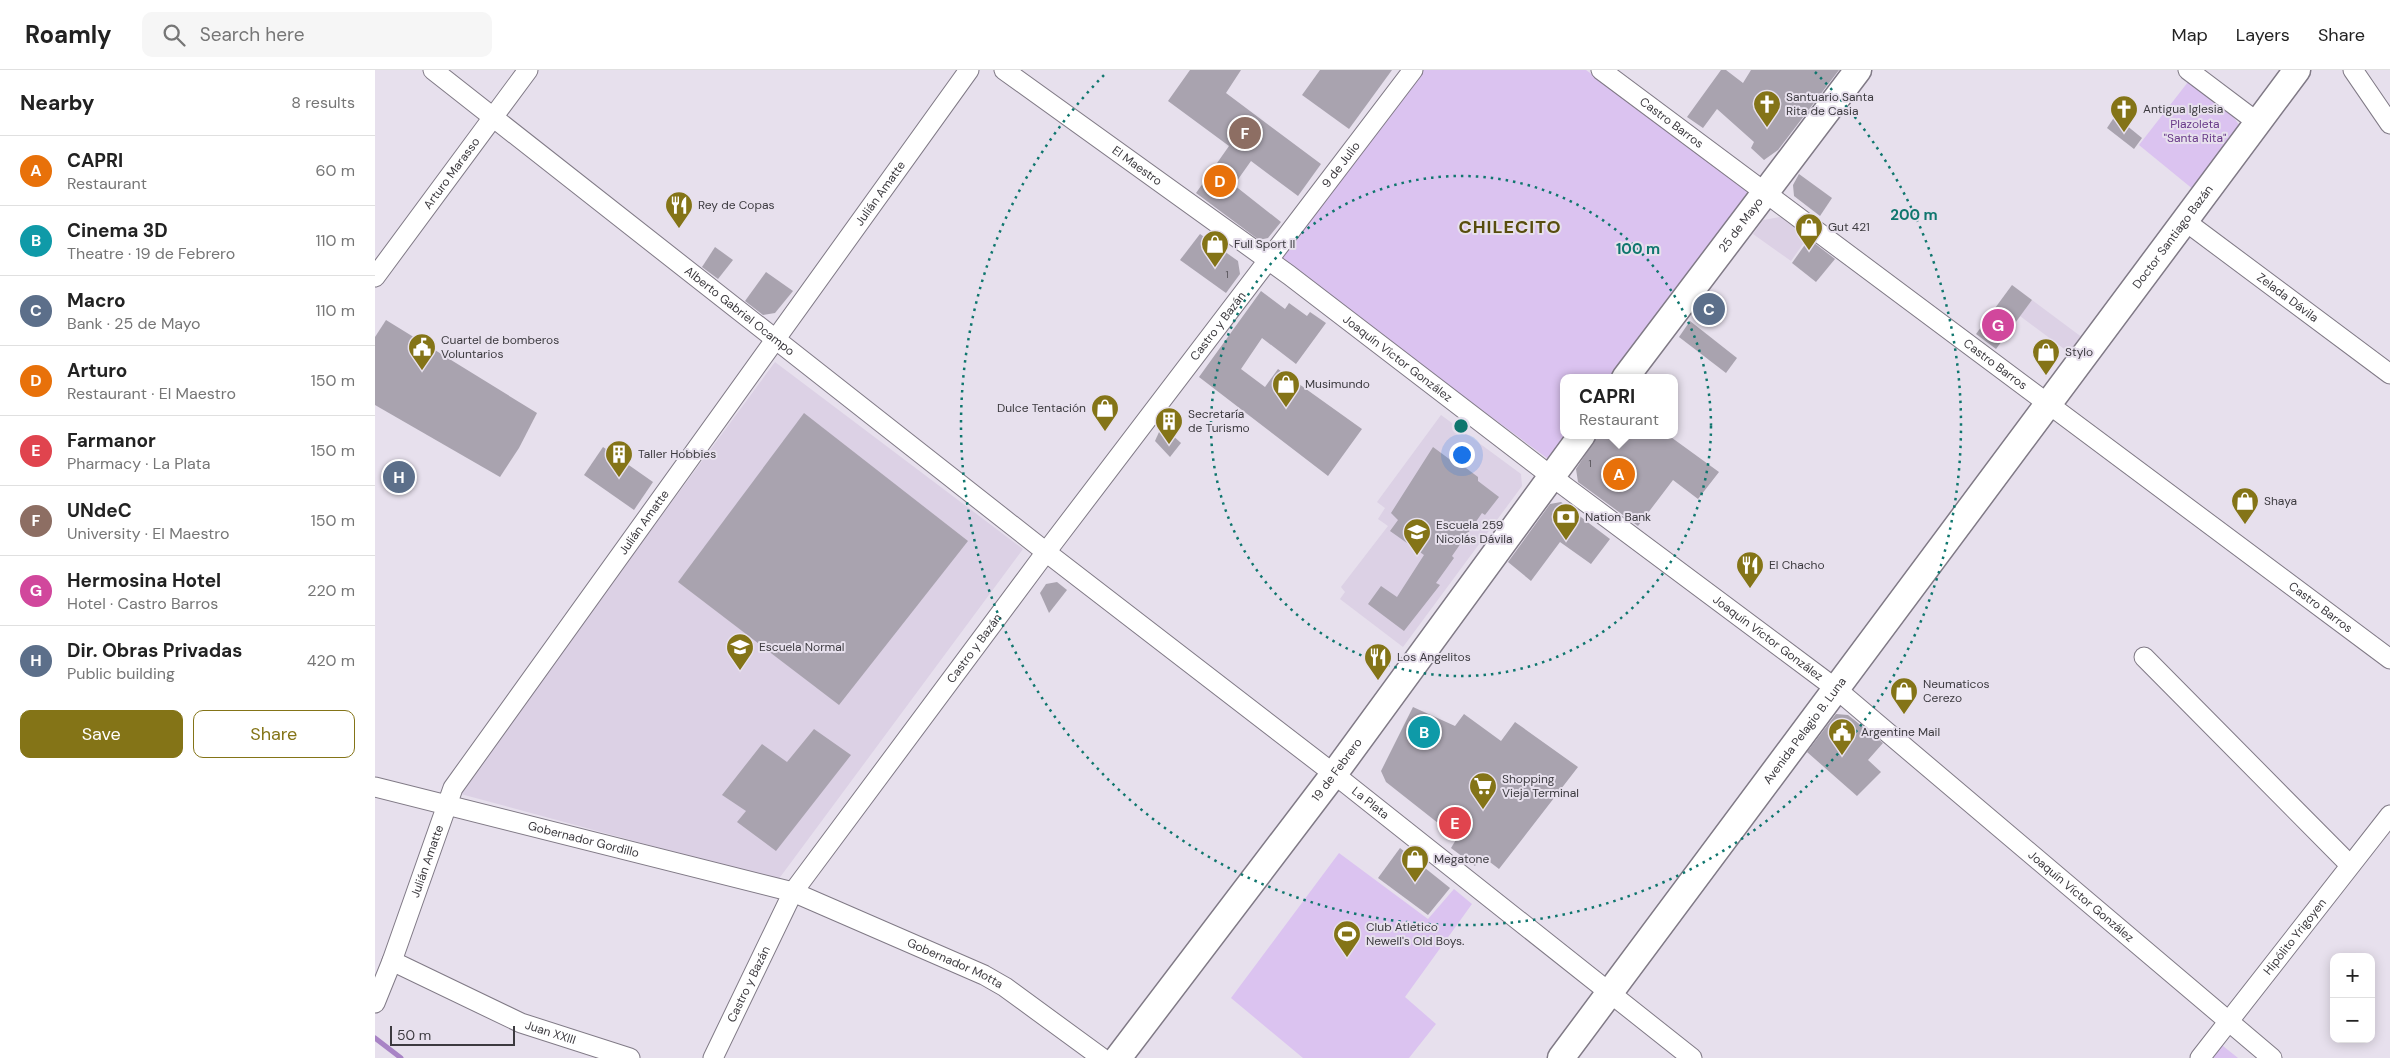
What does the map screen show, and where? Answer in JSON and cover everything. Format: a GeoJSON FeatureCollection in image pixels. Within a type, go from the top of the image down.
{"type":"FeatureCollection","features":[{"type":"Feature","properties":{"kind":"main road","name":"25 de Mayo"},"geometry":{"type":"LineString","coordinates":[[1628,374],[1858,70]]}},
{"type":"Feature","properties":{"kind":"main road","name":"Doctor Santiago Bazán"},"geometry":{"type":"LineString","coordinates":[[2049,406],[2297,70]]}},
{"type":"Feature","properties":{"kind":"main road","name":"Avenida Pelagio B. Luna"},"geometry":{"type":"LineString","coordinates":[[1561,1058],[1835,688],[2049,406]]}},
{"type":"Feature","properties":{"kind":"main road"},"geometry":{"type":"LineString","coordinates":[[1551,476],[1579,439]]}},
{"type":"Feature","properties":{"kind":"main road","name":"19 de Febrero"},"geometry":{"type":"LineString","coordinates":[[1118,1058],[1334,774],[1551,476]]}},
{"type":"Feature","properties":{"kind":"street","name":"Alberto Gabriel Ocampo"},"geometry":{"type":"LineString","coordinates":[[433,70],[1047,552]]}},
{"type":"Feature","properties":{"kind":"street","name":"Arturo Marasso"},"geometry":{"type":"LineString","coordinates":[[375,277],[528,70]]}},
{"type":"Feature","properties":{"kind":"street","name":"Julián Amatte"},"geometry":{"type":"LineString","coordinates":[[375,1003],[392,961],[453,788],[969,70]]}},
{"type":"Feature","properties":{"kind":"street","name":"El Maestro"},"geometry":{"type":"LineString","coordinates":[[1004,70],[1270,261]]}},
{"type":"Feature","properties":{"kind":"street","name":"9 de Julio"},"geometry":{"type":"LineString","coordinates":[[1270,261],[1413,70]]}},
{"type":"Feature","properties":{"kind":"street","name":"Castro Barros"},"geometry":{"type":"LineString","coordinates":[[1601,70],[1766,191],[2049,406],[2390,659]]}},
{"type":"Feature","properties":{"kind":"street"},"geometry":{"type":"LineString","coordinates":[[2188,70],[2257,122]]}},
{"type":"Feature","properties":{"kind":"street"},"geometry":{"type":"LineString","coordinates":[[2353,70],[2390,124]]}},
{"type":"Feature","properties":{"kind":"street","name":"Zelada Dávila"},"geometry":{"type":"LineString","coordinates":[[2185,220],[2390,374]]}},
{"type":"Feature","properties":{"kind":"street","name":"Joaquín Víctor González"},"geometry":{"type":"LineString","coordinates":[[1270,261],[1551,476],[1835,688],[2228,1023],[2273,1058]]}},
{"type":"Feature","properties":{"kind":"street","name":"Castro y Bazán"},"geometry":{"type":"LineString","coordinates":[[713,1058],[793,892],[1047,552],[1270,261]]}},
{"type":"Feature","properties":{"kind":"street","name":"La Plata"},"geometry":{"type":"LineString","coordinates":[[1047,552],[1334,774],[1692,1058]]}},
{"type":"Feature","properties":{"kind":"street"},"geometry":{"type":"LineString","coordinates":[[2144,657],[2350,865]]}},
{"type":"Feature","properties":{"kind":"street","name":"Gobernador Gordillo"},"geometry":{"type":"LineString","coordinates":[[375,787],[793,892]]}},
{"type":"Feature","properties":{"kind":"street","name":"Hipólito Yrigoyen"},"geometry":{"type":"LineString","coordinates":[[2200,1058],[2390,815]]}},
{"type":"Feature","properties":{"kind":"street","name":"Gobernador Motta"},"geometry":{"type":"LineString","coordinates":[[793,892],[984,975],[1005,987],[1102,1058]]}},
{"type":"Feature","properties":{"kind":"street","name":"Juan XXIII"},"geometry":{"type":"LineString","coordinates":[[392,961],[521,1023],[630,1058]]}},
{"type":"Feature","properties":{"kind":"shaded area"},"geometry":{"type":"Polygon","coordinates":[[[1780,217],[1808,237],[1791,261],[1753,234],[1763,220],[1780,217]]]}},
{"type":"Feature","properties":{"kind":"shaded area"},"geometry":{"type":"Polygon","coordinates":[[[2032,300],[2083,338],[2071,354],[2020,316],[2032,300]]]}},
{"type":"Feature","properties":{"kind":"shaded area","name":"Escuela Normal"},"geometry":{"type":"Polygon","coordinates":[[[775,362],[1023,549],[778,880],[457,793],[775,362]]]}},
{"type":"Feature","properties":{"kind":"shaded area","name":"Escuela 259 Nicolás Dávila"},"geometry":{"type":"Polygon","coordinates":[[[1441,415],[1521,474],[1522,486],[1403,647],[1340,599],[1345,592],[1341,587],[1388,526],[1378,519],[1385,508],[1377,502],[1441,415]]]}},
{"type":"Feature","properties":{"kind":"green space"},"geometry":{"type":"Polygon","coordinates":[[[1421,70],[1586,70],[1751,192],[1616,374],[1560,374],[1560,439],[1568,439],[1551,461],[1279,261],[1421,70]]]}},
{"type":"Feature","properties":{"kind":"green space","name":"Plazoleta \"Santa Rita\""},"geometry":{"type":"Polygon","coordinates":[[[2188,82],[2232,115],[2240,126],[2194,190],[2139,145],[2188,82]]]}},
{"type":"Feature","properties":{"kind":"green space","name":"Club Atletico Newell's Old Boys."},"geometry":{"type":"Polygon","coordinates":[[[1339,853],[1428,919],[1454,889],[1472,904],[1405,997],[1436,1024],[1409,1058],[1303,1058],[1231,998],[1339,853]]]}},
{"type":"Feature","properties":{"kind":"green space"},"geometry":{"type":"Polygon","coordinates":[[[2218,1042],[2238,1058],[2205,1058],[2218,1042]]]}},
{"type":"Feature","properties":{"kind":"building"},"geometry":{"type":"Polygon","coordinates":[[[1190,70],[1241,70],[1226,93],[1321,164],[1298,196],[1251,161],[1234,185],[1281,222],[1268,238],[1259,240],[1196,193],[1229,146],[1168,101],[1190,70]]]}},
{"type":"Feature","properties":{"kind":"building"},"geometry":{"type":"Polygon","coordinates":[[[1320,70],[1392,70],[1349,129],[1302,95],[1320,70]]]}},
{"type":"Feature","properties":{"kind":"building","name":"Santuario Santa Rita de Casia"},"geometry":{"type":"Polygon","coordinates":[[[1721,70],[1726,70],[1743,83],[1751,70],[1839,70],[1778,150],[1764,160],[1751,148],[1754,142],[1717,109],[1703,128],[1687,117],[1721,70]]]}},
{"type":"Feature","properties":{"kind":"building","name":"Antigua Iglesia"},"geometry":{"type":"Polygon","coordinates":[[[2115,116],[2142,138],[2134,149],[2107,128],[2115,116]]]}},
{"type":"Feature","properties":{"kind":"building"},"geometry":{"type":"Polygon","coordinates":[[[1799,174],[1832,198],[1820,216],[1794,196],[1793,185],[1799,174]]]}},
{"type":"Feature","properties":{"kind":"building","name":"Full Sport II"},"geometry":{"type":"Polygon","coordinates":[[[1200,234],[1238,261],[1240,274],[1226,293],[1180,260],[1200,234]]]}},
{"type":"Feature","properties":{"kind":"building"},"geometry":{"type":"Polygon","coordinates":[[[1809,239],[1835,259],[1816,282],[1792,263],[1809,239]]]}},
{"type":"Feature","properties":{"kind":"building"},"geometry":{"type":"Polygon","coordinates":[[[715,247],[733,260],[718,279],[702,267],[715,247]]]}},
{"type":"Feature","properties":{"kind":"building"},"geometry":{"type":"Polygon","coordinates":[[[766,272],[793,291],[775,313],[763,315],[745,301],[766,272]]]}},
{"type":"Feature","properties":{"kind":"building"},"geometry":{"type":"Polygon","coordinates":[[[2012,285],[2032,300],[1996,349],[1976,334],[2012,285]]]}},
{"type":"Feature","properties":{"kind":"building","name":"Musimundo"},"geometry":{"type":"Polygon","coordinates":[[[1261,291],[1285,309],[1289,303],[1307,316],[1310,312],[1326,323],[1296,364],[1262,338],[1241,369],[1265,387],[1278,369],[1362,429],[1328,476],[1199,377],[1261,291]]]}},
{"type":"Feature","properties":{"kind":"building","name":"Cuartel de bomberos Voluntarios"},"geometry":{"type":"Polygon","coordinates":[[[386,320],[537,413],[519,448],[500,477],[375,405],[375,337],[386,320]]]}},
{"type":"Feature","properties":{"kind":"building"},"geometry":{"type":"Polygon","coordinates":[[[1690,321],[1737,358],[1726,373],[1679,337],[1690,321]]]}},
{"type":"Feature","properties":{"kind":"building"},"geometry":{"type":"Polygon","coordinates":[[[804,413],[968,541],[839,705],[678,582],[804,413]]]}},
{"type":"Feature","properties":{"kind":"building","name":"Secretaría de Turismo"},"geometry":{"type":"Polygon","coordinates":[[[1159,432],[1170,433],[1181,443],[1170,457],[1155,441],[1159,432]]]}},
{"type":"Feature","properties":{"kind":"building"},"geometry":{"type":"Polygon","coordinates":[[[1595,439],[1674,439],[1719,472],[1698,499],[1673,480],[1638,526],[1578,482],[1576,469],[1595,439]]]}},
{"type":"Feature","properties":{"kind":"building","name":"Taller Hobbies"},"geometry":{"type":"Polygon","coordinates":[[[603,447],[653,482],[634,510],[584,475],[603,447]]]}},
{"type":"Feature","properties":{"kind":"building"},"geometry":{"type":"Polygon","coordinates":[[[1433,447],[1478,477],[1478,481],[1499,497],[1485,515],[1482,513],[1436,583],[1440,585],[1404,631],[1368,604],[1381,586],[1397,597],[1424,555],[1390,531],[1398,520],[1391,513],[1433,447]]]}},
{"type":"Feature","properties":{"kind":"building","name":"Nation Bank"},"geometry":{"type":"Polygon","coordinates":[[[1561,502],[1610,539],[1591,564],[1560,542],[1531,581],[1508,562],[1550,504],[1561,502]]]}},
{"type":"Feature","properties":{"kind":"building"},"geometry":{"type":"Polygon","coordinates":[[[1057,582],[1067,590],[1049,613],[1040,593],[1046,584],[1057,582]]]}},
{"type":"Feature","properties":{"kind":"building","name":"Shopping Vieja Terminal"},"geometry":{"type":"Polygon","coordinates":[[[1413,707],[1455,726],[1464,714],[1501,741],[1515,722],[1578,767],[1499,869],[1482,856],[1475,866],[1451,848],[1457,838],[1386,782],[1381,771],[1413,707]]]}},
{"type":"Feature","properties":{"kind":"building","name":"Argentine Mail"},"geometry":{"type":"Polygon","coordinates":[[[1836,714],[1848,715],[1883,743],[1868,760],[1881,772],[1857,796],[1807,752],[1836,714]]]}},
{"type":"Feature","properties":{"kind":"building"},"geometry":{"type":"Polygon","coordinates":[[[814,729],[851,755],[776,851],[737,822],[746,811],[722,795],[762,744],[787,762],[814,729]]]}},
{"type":"Feature","properties":{"kind":"building","name":"Megatone"},"geometry":{"type":"Polygon","coordinates":[[[1400,848],[1450,888],[1428,915],[1378,878],[1400,848]]]}},
{"type":"Feature","properties":{"kind":"waterway"},"geometry":{"type":"LineString","coordinates":[[375,1038],[401,1058]]}},
{"type":"Feature","properties":{"kind":"place","name":"Santuario Santa Rita de Casia"},"geometry":{"type":"Point","coordinates":[1767,128]}},
{"type":"Feature","properties":{"kind":"place","name":"UNdeC"},"geometry":{"type":"Point","coordinates":[1245,133]}},
{"type":"Feature","properties":{"kind":"place","name":"Antigua Iglesia"},"geometry":{"type":"Point","coordinates":[2124,133]}},
{"type":"Feature","properties":{"kind":"place","name":"Arturo"},"geometry":{"type":"Point","coordinates":[1220,181]}},
{"type":"Feature","properties":{"kind":"place","name":"Rey de Copas"},"geometry":{"type":"Point","coordinates":[679,229]}},
{"type":"Feature","properties":{"kind":"place","name":"Gut 421"},"geometry":{"type":"Point","coordinates":[1809,251]}},
{"type":"Feature","properties":{"kind":"place","name":"Full Sport II"},"geometry":{"type":"Point","coordinates":[1215,268]}},
{"type":"Feature","properties":{"kind":"place","name":"Macro"},"geometry":{"type":"Point","coordinates":[1709,309]}},
{"type":"Feature","properties":{"kind":"place","name":"Hermosina Hotel"},"geometry":{"type":"Point","coordinates":[1998,325]}},
{"type":"Feature","properties":{"kind":"place","name":"Cuartel de bomberos Voluntarios"},"geometry":{"type":"Point","coordinates":[422,371]}},
{"type":"Feature","properties":{"kind":"place","name":"Stylo"},"geometry":{"type":"Point","coordinates":[2046,376]}},
{"type":"Feature","properties":{"kind":"place","name":"Musimundo"},"geometry":{"type":"Point","coordinates":[1286,408]}},
{"type":"Feature","properties":{"kind":"place","name":"Dulce Tentación"},"geometry":{"type":"Point","coordinates":[1105,432]}},
{"type":"Feature","properties":{"kind":"place","name":"Secretaría de Turismo"},"geometry":{"type":"Point","coordinates":[1169,445]}},
{"type":"Feature","properties":{"kind":"place","name":"CAPRI"},"geometry":{"type":"Point","coordinates":[1619,474]}},
{"type":"Feature","properties":{"kind":"place","name":"Dir. Obras Privadas"},"geometry":{"type":"Point","coordinates":[399,477]}},
{"type":"Feature","properties":{"kind":"place","name":"Taller Hobbies"},"geometry":{"type":"Point","coordinates":[619,478]}},
{"type":"Feature","properties":{"kind":"place","name":"Shaya"},"geometry":{"type":"Point","coordinates":[2245,525]}},
{"type":"Feature","properties":{"kind":"place","name":"Nation Bank"},"geometry":{"type":"Point","coordinates":[1566,541]}},
{"type":"Feature","properties":{"kind":"place","name":"Escuela 259 Nicolás Dávila"},"geometry":{"type":"Point","coordinates":[1417,556]}},
{"type":"Feature","properties":{"kind":"place","name":"El Chacho"},"geometry":{"type":"Point","coordinates":[1750,589]}},
{"type":"Feature","properties":{"kind":"place","name":"Escuela Normal"},"geometry":{"type":"Point","coordinates":[740,671]}},
{"type":"Feature","properties":{"kind":"place","name":"Los Angelitos"},"geometry":{"type":"Point","coordinates":[1378,681]}},
{"type":"Feature","properties":{"kind":"place","name":"Neumaticos Cerezo"},"geometry":{"type":"Point","coordinates":[1904,715]}},
{"type":"Feature","properties":{"kind":"place","name":"Cinema 3D"},"geometry":{"type":"Point","coordinates":[1424,732]}},
{"type":"Feature","properties":{"kind":"place","name":"Argentine Mail"},"geometry":{"type":"Point","coordinates":[1842,756]}},
{"type":"Feature","properties":{"kind":"place","name":"Shopping Vieja Terminal"},"geometry":{"type":"Point","coordinates":[1483,810]}},
{"type":"Feature","properties":{"kind":"place","name":"Farmanor"},"geometry":{"type":"Point","coordinates":[1455,823]}},
{"type":"Feature","properties":{"kind":"place","name":"Megatone"},"geometry":{"type":"Point","coordinates":[1415,883]}},
{"type":"Feature","properties":{"kind":"place","name":"Club Atletico Newell's Old Boys."},"geometry":{"type":"Point","coordinates":[1347,958]}},
{"type":"Feature","properties":{"kind":"district","name":"CHILECITO"},"geometry":{"type":"Point","coordinates":[1510,227]}}]}
